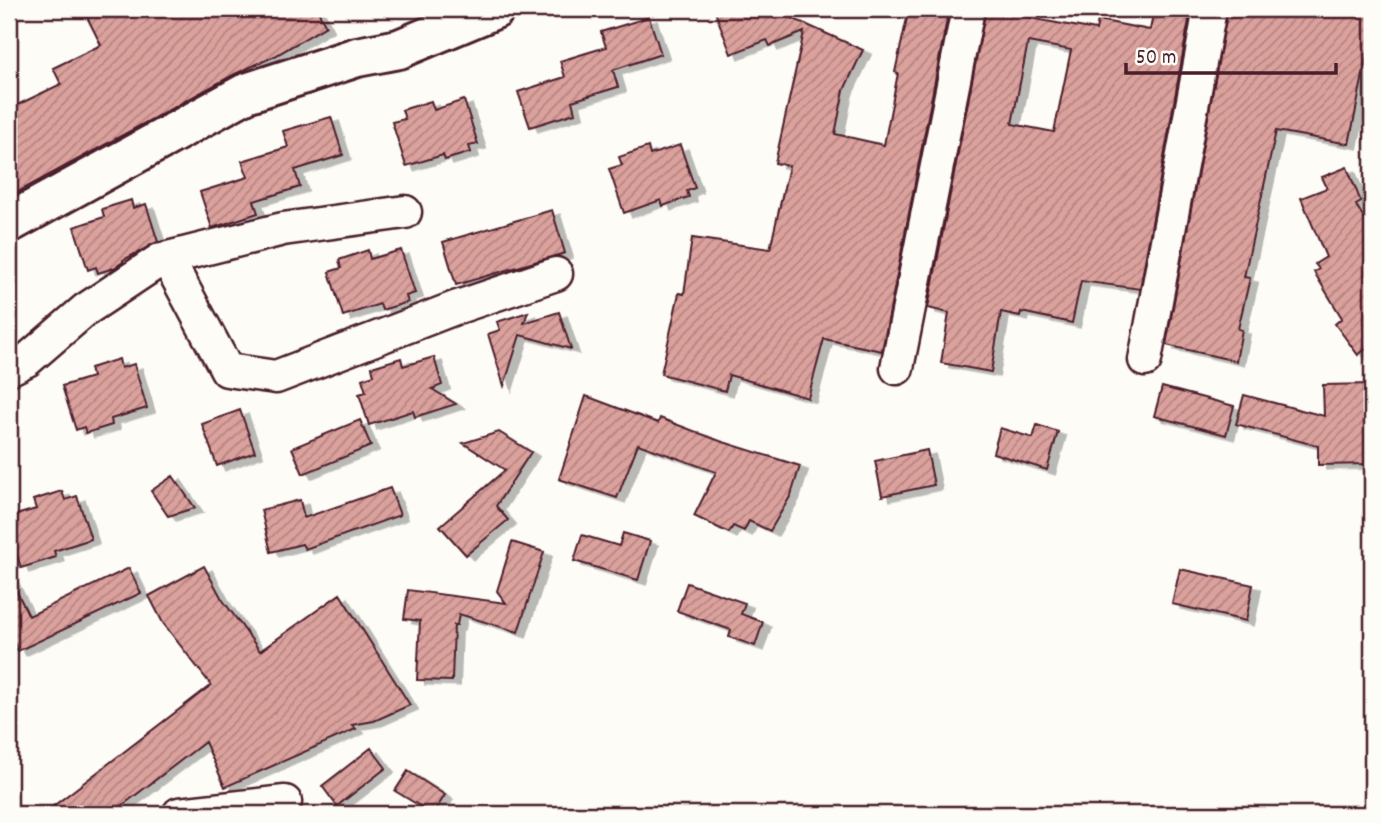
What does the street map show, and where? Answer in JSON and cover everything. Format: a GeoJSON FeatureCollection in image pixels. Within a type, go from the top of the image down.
{"type":"FeatureCollection","features":[{"type":"Feature","properties":{"kind":"street"},"geometry":{"type":"LineString","coordinates":[[9,223],[246,93],[357,57],[399,49],[495,9]]}},
{"type":"Feature","properties":{"kind":"street"},"geometry":{"type":"LineString","coordinates":[[897,368],[968,9]]}},
{"type":"Feature","properties":{"kind":"street"},"geometry":{"type":"LineString","coordinates":[[1145,360],[1210,9]]}},
{"type":"Feature","properties":{"kind":"street"},"geometry":{"type":"LineString","coordinates":[[9,369],[27,360],[85,310],[167,258],[283,229],[405,212]]}},
{"type":"Feature","properties":{"kind":"street"},"geometry":{"type":"LineString","coordinates":[[167,258],[227,370],[276,377],[455,308],[556,274]]}},
{"type":"Feature","properties":{"kind":"street"},"geometry":{"type":"LineString","coordinates":[[179,814],[285,802]]}},
{"type":"Feature","properties":{"kind":"building"},"geometry":{"type":"Polygon","coordinates":[[[83,9],[317,9],[326,26],[275,56],[235,74],[9,197],[9,109],[61,84],[53,68],[101,45],[83,9]]]}},
{"type":"Feature","properties":{"kind":"building"},"geometry":{"type":"Polygon","coordinates":[[[714,9],[772,9],[863,50],[844,90],[835,134],[884,145],[898,73],[895,72],[909,9],[949,9],[882,351],[824,339],[808,398],[729,375],[725,391],[661,374],[679,293],[684,294],[692,238],[770,249],[789,166],[775,163],[804,32],[770,46],[767,40],[731,54],[714,9]]]}},
{"type":"Feature","properties":{"kind":"building"},"geometry":{"type":"Polygon","coordinates":[[[986,9],[1012,9],[1011,12],[1035,19],[1096,30],[1098,20],[1150,30],[1154,9],[1191,9],[1140,289],[1081,281],[1072,323],[1021,312],[1020,316],[1001,312],[991,372],[941,363],[949,313],[928,308],[986,9]],[[1028,42],[1012,124],[1054,132],[1071,50],[1028,42]]]}},
{"type":"Feature","properties":{"kind":"building"},"geometry":{"type":"Polygon","coordinates":[[[1228,9],[1323,9],[1342,13],[1343,9],[1372,9],[1372,31],[1349,144],[1276,131],[1244,277],[1250,278],[1238,329],[1242,330],[1236,361],[1166,345],[1228,9]]]}},
{"type":"Feature","properties":{"kind":"building"},"geometry":{"type":"Polygon","coordinates":[[[649,17],[661,54],[613,70],[618,87],[572,101],[575,113],[530,127],[518,92],[565,77],[560,61],[606,47],[601,32],[649,17]]]}},
{"type":"Feature","properties":{"kind":"building"},"geometry":{"type":"Polygon","coordinates":[[[464,100],[478,144],[469,146],[471,152],[445,160],[443,155],[406,166],[392,122],[405,119],[402,110],[431,101],[434,110],[464,100]]]}},
{"type":"Feature","properties":{"kind":"building"},"geometry":{"type":"Polygon","coordinates":[[[331,117],[343,155],[295,170],[300,187],[254,201],[258,213],[212,228],[200,192],[248,177],[242,161],[288,147],[283,131],[331,117]]]}},
{"type":"Feature","properties":{"kind":"building"},"geometry":{"type":"Polygon","coordinates":[[[680,145],[695,188],[687,191],[689,197],[663,206],[661,200],[624,213],[609,169],[622,165],[619,157],[648,147],[650,155],[680,145]]]}},
{"type":"Feature","properties":{"kind":"building"},"geometry":{"type":"Polygon","coordinates":[[[1347,167],[1361,202],[1356,205],[1372,231],[1372,344],[1358,355],[1335,324],[1342,318],[1314,272],[1319,269],[1315,264],[1326,257],[1301,198],[1327,188],[1322,177],[1347,167]]]}},
{"type":"Feature","properties":{"kind":"building"},"geometry":{"type":"Polygon","coordinates":[[[131,200],[133,208],[146,204],[158,242],[123,260],[114,268],[98,273],[96,267],[88,270],[74,227],[104,217],[102,209],[131,200]]]}},
{"type":"Feature","properties":{"kind":"building"},"geometry":{"type":"Polygon","coordinates":[[[552,210],[565,253],[456,285],[443,242],[552,210]]]}},
{"type":"Feature","properties":{"kind":"building"},"geometry":{"type":"Polygon","coordinates":[[[368,250],[370,259],[401,250],[415,293],[406,296],[408,302],[382,310],[380,304],[343,316],[329,272],[341,268],[339,260],[368,250]]]}},
{"type":"Feature","properties":{"kind":"building"},"geometry":{"type":"Polygon","coordinates":[[[528,312],[524,323],[559,312],[571,349],[520,335],[504,386],[488,334],[500,330],[497,322],[528,312]]]}},
{"type":"Feature","properties":{"kind":"building"},"geometry":{"type":"Polygon","coordinates":[[[434,357],[442,385],[432,389],[456,404],[415,417],[413,411],[369,425],[359,394],[366,392],[362,379],[374,375],[372,367],[401,358],[403,366],[434,357]]]}},
{"type":"Feature","properties":{"kind":"building"},"geometry":{"type":"Polygon","coordinates":[[[119,359],[121,368],[134,364],[147,408],[111,419],[112,425],[86,433],[84,427],[76,430],[62,386],[92,377],[90,368],[119,359]]]}},
{"type":"Feature","properties":{"kind":"building"},"geometry":{"type":"Polygon","coordinates":[[[1372,384],[1372,464],[1318,465],[1318,446],[1236,424],[1244,395],[1324,416],[1323,385],[1372,384]]]}},
{"type":"Feature","properties":{"kind":"building"},"geometry":{"type":"Polygon","coordinates":[[[1162,387],[1234,406],[1226,435],[1154,416],[1162,387]]]}},
{"type":"Feature","properties":{"kind":"building"},"geometry":{"type":"Polygon","coordinates":[[[586,396],[658,423],[660,418],[720,441],[800,466],[791,495],[770,531],[749,521],[744,531],[733,526],[729,533],[694,516],[716,472],[638,444],[617,498],[559,479],[586,396]]]}},
{"type":"Feature","properties":{"kind":"building"},"geometry":{"type":"Polygon","coordinates":[[[240,410],[255,452],[217,466],[202,424],[240,410]]]}},
{"type":"Feature","properties":{"kind":"building"},"geometry":{"type":"Polygon","coordinates":[[[360,420],[371,446],[303,474],[292,448],[360,420]]]}},
{"type":"Feature","properties":{"kind":"building"},"geometry":{"type":"Polygon","coordinates":[[[1037,425],[1058,432],[1047,470],[993,453],[1000,428],[1033,438],[1037,425]]]}},
{"type":"Feature","properties":{"kind":"building"},"geometry":{"type":"Polygon","coordinates":[[[499,432],[531,452],[496,506],[508,520],[466,555],[440,526],[505,470],[463,443],[499,432]]]}},
{"type":"Feature","properties":{"kind":"building"},"geometry":{"type":"Polygon","coordinates":[[[927,450],[934,485],[882,496],[875,461],[927,450]]]}},
{"type":"Feature","properties":{"kind":"building"},"geometry":{"type":"Polygon","coordinates":[[[173,476],[195,508],[168,516],[151,491],[173,476]]]}},
{"type":"Feature","properties":{"kind":"building"},"geometry":{"type":"Polygon","coordinates":[[[390,488],[400,515],[305,549],[302,544],[271,552],[261,510],[300,500],[304,518],[390,488]]]}},
{"type":"Feature","properties":{"kind":"building"},"geometry":{"type":"Polygon","coordinates":[[[62,491],[65,500],[77,496],[91,539],[54,551],[56,557],[21,568],[9,529],[9,517],[36,509],[33,500],[62,491]]]}},
{"type":"Feature","properties":{"kind":"building"},"geometry":{"type":"Polygon","coordinates":[[[623,533],[650,541],[638,580],[574,561],[582,535],[619,546],[623,533]]]}},
{"type":"Feature","properties":{"kind":"building"},"geometry":{"type":"Polygon","coordinates":[[[512,542],[544,552],[518,632],[459,614],[457,625],[454,625],[452,681],[417,680],[420,621],[404,619],[408,590],[506,603],[497,591],[512,542]]]}},
{"type":"Feature","properties":{"kind":"building"},"geometry":{"type":"Polygon","coordinates":[[[204,566],[222,599],[260,651],[340,594],[410,705],[374,721],[352,725],[356,729],[225,787],[205,742],[111,814],[43,814],[211,685],[163,623],[149,596],[204,566]]]}},
{"type":"Feature","properties":{"kind":"building"},"geometry":{"type":"Polygon","coordinates":[[[129,568],[141,593],[18,651],[9,631],[9,576],[29,616],[129,568]]]}},
{"type":"Feature","properties":{"kind":"building"},"geometry":{"type":"Polygon","coordinates":[[[1180,569],[1253,585],[1246,621],[1172,604],[1180,569]]]}},
{"type":"Feature","properties":{"kind":"building"},"geometry":{"type":"Polygon","coordinates":[[[687,583],[745,603],[741,614],[763,622],[755,646],[729,637],[731,630],[677,611],[687,583]]]}},
{"type":"Feature","properties":{"kind":"building"},"geometry":{"type":"Polygon","coordinates":[[[371,748],[386,768],[337,806],[322,786],[371,748]]]}},
{"type":"Feature","properties":{"kind":"building"},"geometry":{"type":"Polygon","coordinates":[[[408,771],[445,795],[433,814],[395,791],[408,771]]]}}]}
